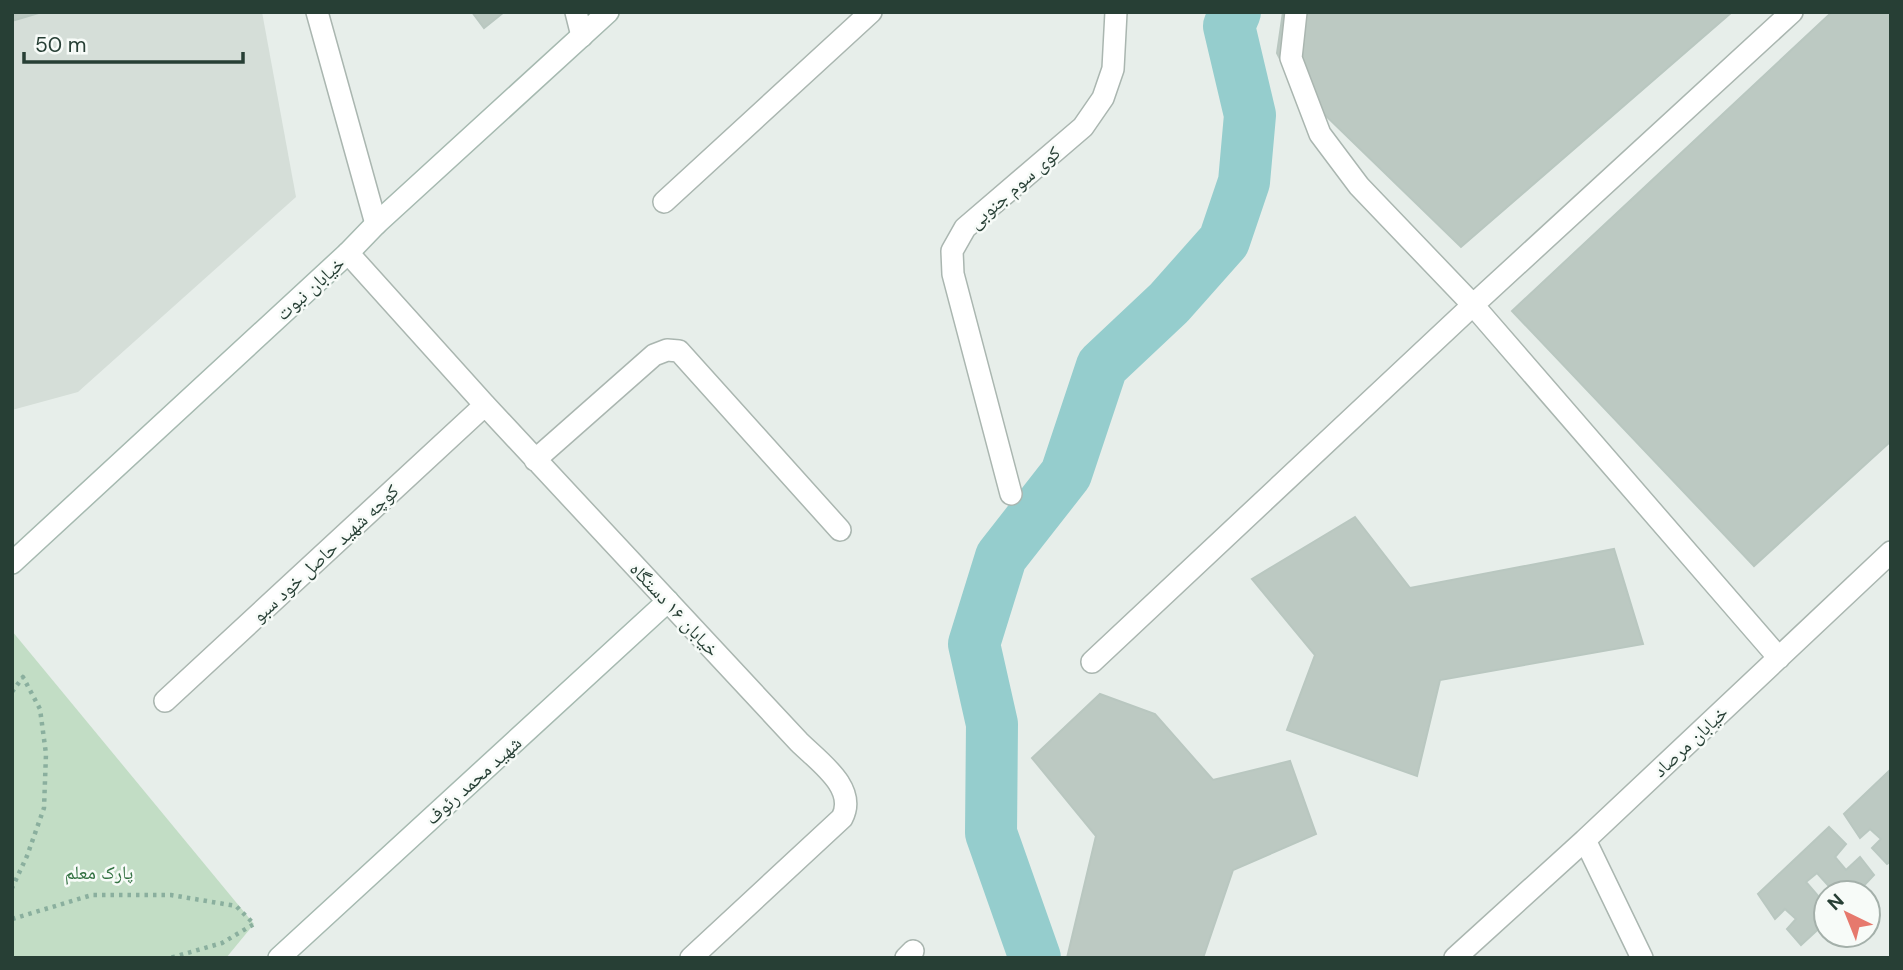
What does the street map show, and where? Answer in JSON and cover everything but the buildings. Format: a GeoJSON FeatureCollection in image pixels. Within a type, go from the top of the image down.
{"type":"FeatureCollection","features":[{"type":"Feature","properties":{"kind":"street"},"geometry":{"type":"LineString","coordinates":[[317,12],[376,224]]}},
{"type":"Feature","properties":{"kind":"street"},"geometry":{"type":"LineString","coordinates":[[576,12],[582,36]]}},
{"type":"Feature","properties":{"kind":"street","name":"خیابان نبوت"},"geometry":{"type":"LineString","coordinates":[[12,563],[608,12]]}},
{"type":"Feature","properties":{"kind":"street"},"geometry":{"type":"LineString","coordinates":[[664,202],[871,12]]}},
{"type":"Feature","properties":{"kind":"street","name":"کوی سوم جنوبی"},"geometry":{"type":"LineString","coordinates":[[1011,494],[953,274],[952,251],[965,228],[1083,127],[1103,99],[1113,69],[1116,12]]}},
{"type":"Feature","properties":{"kind":"street"},"geometry":{"type":"LineString","coordinates":[[1297,12],[1291,58],[1320,134],[1359,186],[1473,305],[1779,657]]}},
{"type":"Feature","properties":{"kind":"street"},"geometry":{"type":"LineString","coordinates":[[1092,662],[1473,305],[1792,12]]}},
{"type":"Feature","properties":{"kind":"street","name":"خیابان ۱۶ دستگاه"},"geometry":{"type":"LineString","coordinates":[[348,254],[535,460],[833,775],[845,796],[847,804],[842,818],[691,958]]}},
{"type":"Feature","properties":{"kind":"street"},"geometry":{"type":"LineString","coordinates":[[535,460],[654,355],[667,350],[679,351],[840,530]]}},
{"type":"Feature","properties":{"kind":"street","name":"کوچه شهید حاصل خود سبو"},"geometry":{"type":"LineString","coordinates":[[164,701],[485,405]]}},
{"type":"Feature","properties":{"kind":"street","name":"خیابان مرصاد"},"geometry":{"type":"LineString","coordinates":[[1455,958],[1585,840],[1891,552]]}},
{"type":"Feature","properties":{"kind":"street","name":"شهید محمد رئوف"},"geometry":{"type":"LineString","coordinates":[[279,958],[668,601]]}},
{"type":"Feature","properties":{"kind":"street"},"geometry":{"type":"LineString","coordinates":[[1585,840],[1642,958]]}},
{"type":"Feature","properties":{"kind":"path"},"geometry":{"type":"LineString","coordinates":[[12,692],[23,677],[40,709],[46,754],[44,808],[12,888]]}},
{"type":"Feature","properties":{"kind":"path"},"geometry":{"type":"LineString","coordinates":[[12,919],[92,895],[170,895],[236,906],[254,924],[222,943],[170,958]]}},
{"type":"Feature","properties":{"kind":"shaded area"},"geometry":{"type":"Polygon","coordinates":[[[42,12],[262,12],[296,197],[78,392],[12,410],[12,21],[42,12]]]}},
{"type":"Feature","properties":{"kind":"green space","name":"پارک معلم"},"geometry":{"type":"Polygon","coordinates":[[[12,631],[254,924],[226,958],[12,958],[12,631]]]}},
{"type":"Feature","properties":{"kind":"waterway"},"geometry":{"type":"LineString","coordinates":[[1035,958],[991,833],[992,724],[974,644],[1001,557],[1066,474],[1102,366],[1169,303],[1224,241],[1244,182],[1250,115],[1229,26],[1235,12]]}}]}
